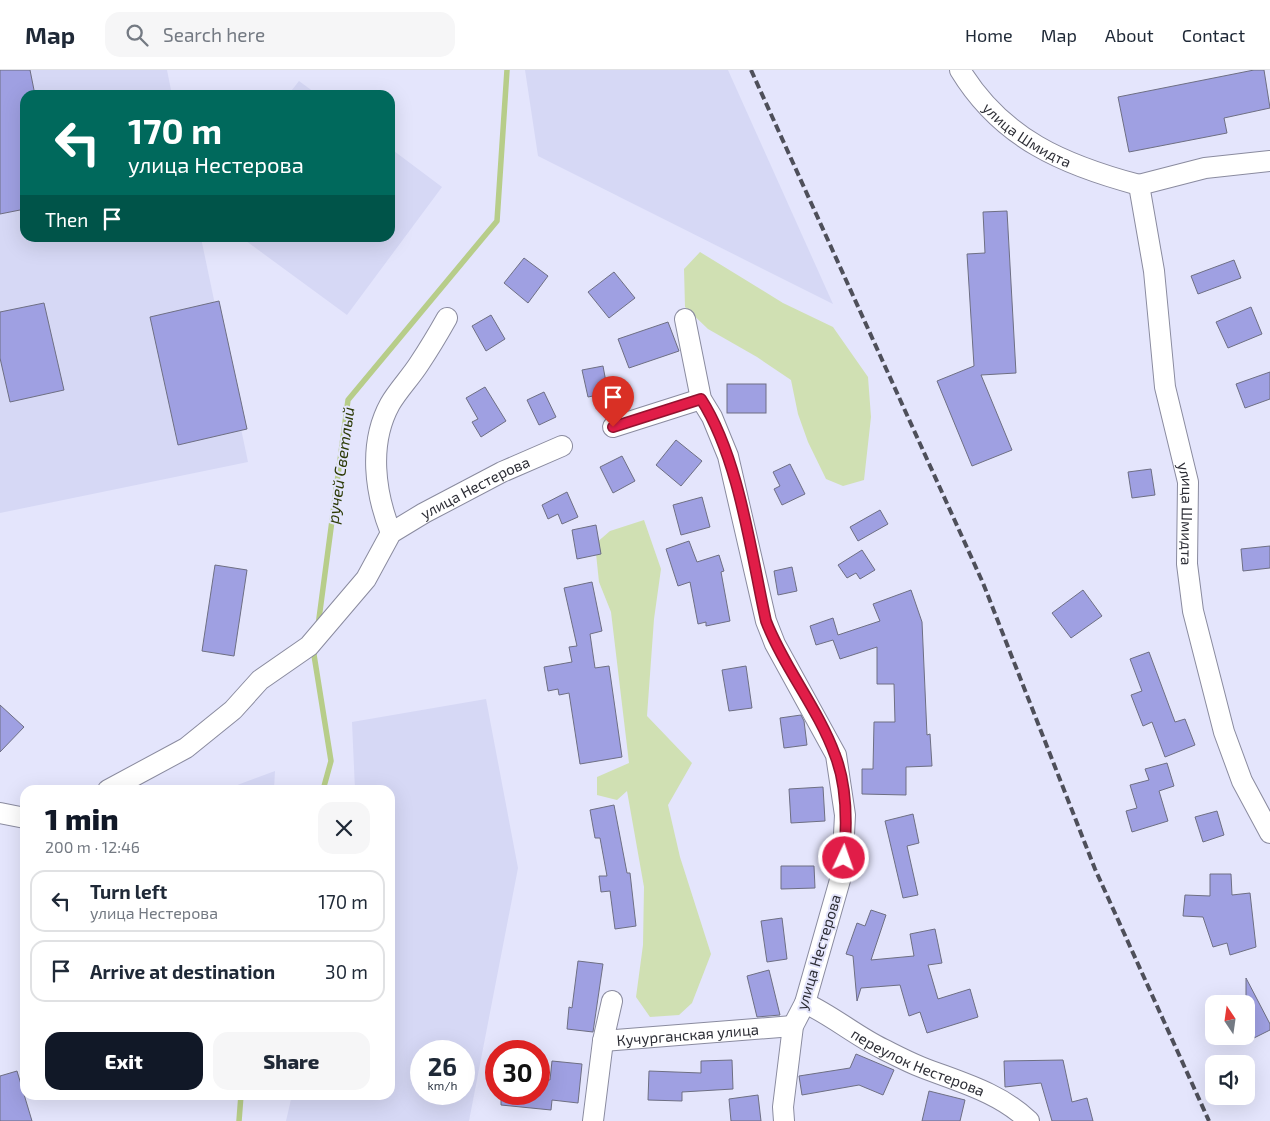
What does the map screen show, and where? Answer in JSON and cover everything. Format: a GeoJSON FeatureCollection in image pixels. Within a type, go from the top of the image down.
{"type":"FeatureCollection","features":[{"type":"Feature","properties":{"kind":"street","name":"улица Шмидта"},"geometry":{"type":"LineString","coordinates":[[960,70],[995,115],[1026,141],[1062,160],[1103,176],[1139,185],[1205,168],[1270,161]]}},
{"type":"Feature","properties":{"kind":"street","name":"улица Шмидта"},"geometry":{"type":"LineString","coordinates":[[1139,185],[1154,272],[1165,387],[1188,482],[1186,564],[1193,611],[1224,732],[1242,781],[1270,833]]}},
{"type":"Feature","properties":{"kind":"street"},"geometry":{"type":"LineString","coordinates":[[117,785],[186,748],[233,710],[260,680],[310,645],[366,578],[391,533],[382,511],[376,470],[377,441],[390,405],[419,364],[447,318]]}},
{"type":"Feature","properties":{"kind":"street"},"geometry":{"type":"LineString","coordinates":[[613,427],[701,399],[686,319]]}},
{"type":"Feature","properties":{"kind":"street","name":"улица Нестерова"},"geometry":{"type":"LineString","coordinates":[[701,399],[712,417],[728,456],[766,621],[775,644],[836,755],[841,780],[845,842],[842,873],[805,1003],[792,1026],[783,1107],[784,1121]]}},
{"type":"Feature","properties":{"kind":"street","name":"улица Нестерова"},"geometry":{"type":"LineString","coordinates":[[391,533],[424,513],[502,472],[562,446]]}},
{"type":"Feature","properties":{"kind":"street"},"geometry":{"type":"LineString","coordinates":[[0,813],[20,817]]}},
{"type":"Feature","properties":{"kind":"street"},"geometry":{"type":"LineString","coordinates":[[604,1041],[612,1001]]}},
{"type":"Feature","properties":{"kind":"street","name":"переулок Нестерова"},"geometry":{"type":"LineString","coordinates":[[805,1003],[829,1014],[880,1048],[918,1066],[990,1093],[1016,1108],[1029,1121]]}},
{"type":"Feature","properties":{"kind":"street","name":"Кучурганская улица"},"geometry":{"type":"LineString","coordinates":[[593,1121],[604,1041],[792,1026]]}},
{"type":"Feature","properties":{"kind":"shaded area"},"geometry":{"type":"Polygon","coordinates":[[[0,70],[167,70],[171,90],[20,90],[20,242],[202,242],[248,462],[0,513],[0,70]]]}},
{"type":"Feature","properties":{"kind":"shaded area"},"geometry":{"type":"Polygon","coordinates":[[[525,70],[728,70],[833,304],[538,156],[525,70]]]}},
{"type":"Feature","properties":{"kind":"shaded area"},"geometry":{"type":"Polygon","coordinates":[[[299,81],[311,90],[292,90],[299,81]]]}},
{"type":"Feature","properties":{"kind":"shaded area"},"geometry":{"type":"Polygon","coordinates":[[[395,152],[442,187],[347,315],[247,242],[395,242],[395,152]]]}},
{"type":"Feature","properties":{"kind":"shaded area"},"geometry":{"type":"Polygon","coordinates":[[[486,699],[518,868],[475,1090],[475,1040],[410,1040],[410,1105],[472,1105],[469,1121],[286,1121],[291,1100],[395,1100],[395,785],[355,785],[352,722],[486,699]]]}},
{"type":"Feature","properties":{"kind":"shaded area"},"geometry":{"type":"Polygon","coordinates":[[[275,771],[274,785],[237,785],[275,771]]]}},
{"type":"Feature","properties":{"kind":"green space"},"geometry":{"type":"Polygon","coordinates":[[[700,252],[783,303],[833,327],[868,377],[871,417],[864,480],[843,486],[826,479],[808,442],[798,414],[791,380],[757,357],[708,329],[685,307],[684,269],[700,252]]]}},
{"type":"Feature","properties":{"kind":"green space"},"geometry":{"type":"Polygon","coordinates":[[[644,520],[661,569],[654,619],[647,716],[692,763],[668,805],[680,857],[711,954],[692,1003],[679,1015],[650,1017],[636,997],[643,945],[644,887],[627,791],[617,800],[597,795],[597,777],[629,763],[611,612],[599,582],[595,544],[610,531],[644,520]]]}},
{"type":"Feature","properties":{"kind":"building"},"geometry":{"type":"Polygon","coordinates":[[[0,70],[30,70],[34,90],[20,90],[20,210],[0,214],[0,70]]]}},
{"type":"Feature","properties":{"kind":"building"},"geometry":{"type":"Polygon","coordinates":[[[1254,70],[1264,70],[1270,108],[1224,118],[1227,133],[1129,152],[1118,97],[1254,70]]]}},
{"type":"Feature","properties":{"kind":"building"},"geometry":{"type":"Polygon","coordinates":[[[1007,211],[1016,373],[981,375],[1012,450],[972,466],[937,381],[974,366],[967,254],[985,253],[983,212],[1007,211]]]}},
{"type":"Feature","properties":{"kind":"building"},"geometry":{"type":"Polygon","coordinates":[[[524,258],[548,276],[528,303],[504,283],[524,258]]]}},
{"type":"Feature","properties":{"kind":"building"},"geometry":{"type":"Polygon","coordinates":[[[1234,260],[1241,278],[1198,294],[1191,276],[1234,260]]]}},
{"type":"Feature","properties":{"kind":"building"},"geometry":{"type":"Polygon","coordinates":[[[614,272],[635,298],[609,318],[588,292],[614,272]]]}},
{"type":"Feature","properties":{"kind":"building"},"geometry":{"type":"Polygon","coordinates":[[[219,301],[247,429],[178,445],[150,317],[219,301]]]}},
{"type":"Feature","properties":{"kind":"building"},"geometry":{"type":"Polygon","coordinates":[[[44,303],[64,390],[10,402],[0,358],[0,312],[44,303]]]}},
{"type":"Feature","properties":{"kind":"building"},"geometry":{"type":"Polygon","coordinates":[[[1251,307],[1262,334],[1228,348],[1216,322],[1251,307]]]}},
{"type":"Feature","properties":{"kind":"building"},"geometry":{"type":"Polygon","coordinates":[[[491,315],[505,339],[486,351],[472,326],[491,315]]]}},
{"type":"Feature","properties":{"kind":"building"},"geometry":{"type":"Polygon","coordinates":[[[668,322],[679,351],[629,368],[618,339],[668,322]]]}},
{"type":"Feature","properties":{"kind":"building"},"geometry":{"type":"Polygon","coordinates":[[[603,366],[608,393],[588,397],[582,370],[603,366]]]}},
{"type":"Feature","properties":{"kind":"building"},"geometry":{"type":"Polygon","coordinates":[[[1270,372],[1270,399],[1245,408],[1236,384],[1270,372]]]}},
{"type":"Feature","properties":{"kind":"building"},"geometry":{"type":"Polygon","coordinates":[[[727,384],[766,384],[766,413],[727,413],[727,384]]]}},
{"type":"Feature","properties":{"kind":"building"},"geometry":{"type":"Polygon","coordinates":[[[485,387],[506,421],[481,437],[472,422],[478,419],[466,398],[485,387]]]}},
{"type":"Feature","properties":{"kind":"building"},"geometry":{"type":"Polygon","coordinates":[[[544,392],[556,417],[539,425],[527,400],[544,392]]]}},
{"type":"Feature","properties":{"kind":"building"},"geometry":{"type":"Polygon","coordinates":[[[676,440],[702,461],[681,486],[656,465],[676,440]]]}},
{"type":"Feature","properties":{"kind":"building"},"geometry":{"type":"Polygon","coordinates":[[[622,456],[635,481],[613,493],[600,467],[622,456]]]}},
{"type":"Feature","properties":{"kind":"building"},"geometry":{"type":"Polygon","coordinates":[[[790,464],[805,494],[782,505],[774,489],[780,486],[773,472],[790,464]]]}},
{"type":"Feature","properties":{"kind":"building"},"geometry":{"type":"Polygon","coordinates":[[[1151,469],[1155,495],[1132,498],[1128,472],[1151,469]]]}},
{"type":"Feature","properties":{"kind":"building"},"geometry":{"type":"Polygon","coordinates":[[[567,492],[578,517],[562,524],[558,514],[548,519],[542,505],[567,492]]]}},
{"type":"Feature","properties":{"kind":"building"},"geometry":{"type":"Polygon","coordinates":[[[702,497],[710,527],[681,535],[673,505],[702,497]]]}},
{"type":"Feature","properties":{"kind":"building"},"geometry":{"type":"Polygon","coordinates":[[[880,510],[888,524],[858,541],[850,527],[880,510]]]}},
{"type":"Feature","properties":{"kind":"building"},"geometry":{"type":"Polygon","coordinates":[[[596,525],[601,554],[577,559],[572,530],[596,525]]]}},
{"type":"Feature","properties":{"kind":"building"},"geometry":{"type":"Polygon","coordinates":[[[689,541],[697,562],[719,555],[724,571],[721,572],[730,621],[706,626],[706,622],[698,624],[690,582],[678,586],[666,549],[689,541]]]}},
{"type":"Feature","properties":{"kind":"building"},"geometry":{"type":"Polygon","coordinates":[[[1270,546],[1270,568],[1243,571],[1241,549],[1270,546]]]}},
{"type":"Feature","properties":{"kind":"building"},"geometry":{"type":"Polygon","coordinates":[[[862,550],[875,570],[860,579],[856,573],[847,578],[838,565],[862,550]]]}},
{"type":"Feature","properties":{"kind":"building"},"geometry":{"type":"Polygon","coordinates":[[[215,565],[247,570],[234,656],[202,651],[215,565]]]}},
{"type":"Feature","properties":{"kind":"building"},"geometry":{"type":"Polygon","coordinates":[[[792,567],[797,591],[778,595],[774,571],[792,567]]]}},
{"type":"Feature","properties":{"kind":"building"},"geometry":{"type":"Polygon","coordinates":[[[592,582],[602,631],[590,634],[595,668],[609,666],[622,757],[580,764],[569,693],[559,695],[558,689],[548,691],[544,667],[572,662],[569,647],[577,646],[564,588],[592,582]]]}},
{"type":"Feature","properties":{"kind":"building"},"geometry":{"type":"Polygon","coordinates":[[[911,590],[922,622],[927,735],[930,734],[932,766],[906,767],[906,795],[862,794],[862,769],[873,769],[874,722],[895,722],[894,684],[877,684],[877,647],[840,659],[833,640],[816,645],[810,626],[833,618],[838,635],[880,621],[873,604],[911,590]]]}},
{"type":"Feature","properties":{"kind":"building"},"geometry":{"type":"Polygon","coordinates":[[[1083,590],[1102,616],[1071,638],[1052,613],[1083,590]]]}},
{"type":"Feature","properties":{"kind":"building"},"geometry":{"type":"Polygon","coordinates":[[[1149,652],[1175,722],[1185,719],[1195,745],[1165,757],[1152,722],[1143,726],[1131,695],[1142,691],[1130,659],[1149,652]]]}},
{"type":"Feature","properties":{"kind":"building"},"geometry":{"type":"Polygon","coordinates":[[[746,666],[752,708],[729,711],[722,670],[746,666]]]}},
{"type":"Feature","properties":{"kind":"building"},"geometry":{"type":"Polygon","coordinates":[[[0,705],[24,727],[0,752],[0,705]]]}},
{"type":"Feature","properties":{"kind":"building"},"geometry":{"type":"Polygon","coordinates":[[[801,715],[804,721],[807,745],[784,748],[780,718],[801,715]]]}},
{"type":"Feature","properties":{"kind":"building"},"geometry":{"type":"Polygon","coordinates":[[[1167,763],[1174,786],[1159,791],[1168,821],[1132,832],[1126,811],[1137,808],[1130,785],[1149,780],[1145,769],[1167,763]]]}},
{"type":"Feature","properties":{"kind":"building"},"geometry":{"type":"Polygon","coordinates":[[[823,787],[825,821],[791,823],[789,789],[823,787]]]}},
{"type":"Feature","properties":{"kind":"building"},"geometry":{"type":"Polygon","coordinates":[[[614,805],[627,873],[630,873],[636,926],[615,929],[610,891],[601,892],[599,876],[607,876],[600,838],[595,838],[590,810],[614,805]]]}},
{"type":"Feature","properties":{"kind":"building"},"geometry":{"type":"Polygon","coordinates":[[[1217,811],[1224,835],[1203,842],[1195,817],[1217,811]]]}},
{"type":"Feature","properties":{"kind":"building"},"geometry":{"type":"Polygon","coordinates":[[[913,814],[919,843],[907,846],[918,895],[903,898],[885,821],[913,814]]]}},
{"type":"Feature","properties":{"kind":"building"},"geometry":{"type":"Polygon","coordinates":[[[781,866],[814,866],[815,888],[781,889],[781,866]]]}},
{"type":"Feature","properties":{"kind":"building"},"geometry":{"type":"Polygon","coordinates":[[[1210,874],[1231,874],[1232,895],[1250,893],[1256,947],[1230,955],[1227,943],[1213,947],[1203,917],[1183,916],[1185,895],[1210,896],[1210,874]]]}},
{"type":"Feature","properties":{"kind":"building"},"geometry":{"type":"Polygon","coordinates":[[[871,910],[886,915],[871,960],[914,956],[910,934],[935,929],[942,963],[928,965],[938,999],[970,989],[978,1017],[927,1033],[920,1012],[909,1016],[900,985],[861,988],[857,1001],[853,956],[846,954],[857,923],[865,926],[871,910]]]}},
{"type":"Feature","properties":{"kind":"building"},"geometry":{"type":"Polygon","coordinates":[[[782,918],[787,959],[767,962],[761,921],[782,918]]]}},
{"type":"Feature","properties":{"kind":"building"},"geometry":{"type":"Polygon","coordinates":[[[578,961],[603,964],[593,1032],[567,1029],[569,1007],[572,1008],[578,961]]]}},
{"type":"Feature","properties":{"kind":"building"},"geometry":{"type":"Polygon","coordinates":[[[769,970],[780,1015],[757,1017],[747,976],[769,970]]]}},
{"type":"Feature","properties":{"kind":"building"},"geometry":{"type":"Polygon","coordinates":[[[1246,978],[1255,995],[1246,995],[1246,978]]]}},
{"type":"Feature","properties":{"kind":"building"},"geometry":{"type":"Polygon","coordinates":[[[1255,995],[1270,1024],[1270,1030],[1255,1038],[1255,995]]]}},
{"type":"Feature","properties":{"kind":"building"},"geometry":{"type":"Polygon","coordinates":[[[856,1054],[894,1070],[883,1095],[859,1085],[802,1095],[799,1076],[850,1068],[856,1054]]]}},
{"type":"Feature","properties":{"kind":"building"},"geometry":{"type":"Polygon","coordinates":[[[732,1060],[733,1089],[682,1092],[682,1101],[648,1100],[649,1071],[701,1073],[701,1061],[732,1060]]]}},
{"type":"Feature","properties":{"kind":"building"},"geometry":{"type":"Polygon","coordinates":[[[1063,1060],[1072,1102],[1087,1098],[1093,1121],[1052,1121],[1041,1083],[1005,1087],[1004,1061],[1063,1060]]]}},
{"type":"Feature","properties":{"kind":"building"},"geometry":{"type":"Polygon","coordinates":[[[552,1061],[582,1064],[578,1103],[552,1100],[551,1110],[501,1105],[550,1105],[552,1061]]]}},
{"type":"Feature","properties":{"kind":"building"},"geometry":{"type":"Polygon","coordinates":[[[17,1071],[20,1081],[20,1100],[26,1100],[32,1121],[0,1121],[0,1076],[17,1071]]]}},
{"type":"Feature","properties":{"kind":"building"},"geometry":{"type":"Polygon","coordinates":[[[929,1091],[965,1100],[960,1121],[922,1121],[929,1091]]]}},
{"type":"Feature","properties":{"kind":"building"},"geometry":{"type":"Polygon","coordinates":[[[758,1095],[761,1121],[731,1121],[729,1099],[758,1095]]]}},
{"type":"Feature","properties":{"kind":"waterway","name":"ручей Светлый"},"geometry":{"type":"LineString","coordinates":[[318,626],[348,400],[497,221],[507,70]]}},
{"type":"Feature","properties":{"kind":"waterway","name":"ручей Светлый"},"geometry":{"type":"LineString","coordinates":[[315,648],[314,655],[331,761],[324,785]]}},
{"type":"Feature","properties":{"kind":"waterway","name":"ручей Светлый"},"geometry":{"type":"LineString","coordinates":[[239,1121],[241,1100]]}},
{"type":"Feature","properties":{"kind":"railway"},"geometry":{"type":"LineString","coordinates":[[751,70],[983,583],[1095,869],[1209,1121]]}},
{"type":"Feature","properties":{"kind":"route"},"geometry":{"type":"LineString","coordinates":[[613,427],[701,399],[712,417],[728,456],[750,543],[766,621],[775,644],[836,755],[845,815],[844,858]]}}]}
